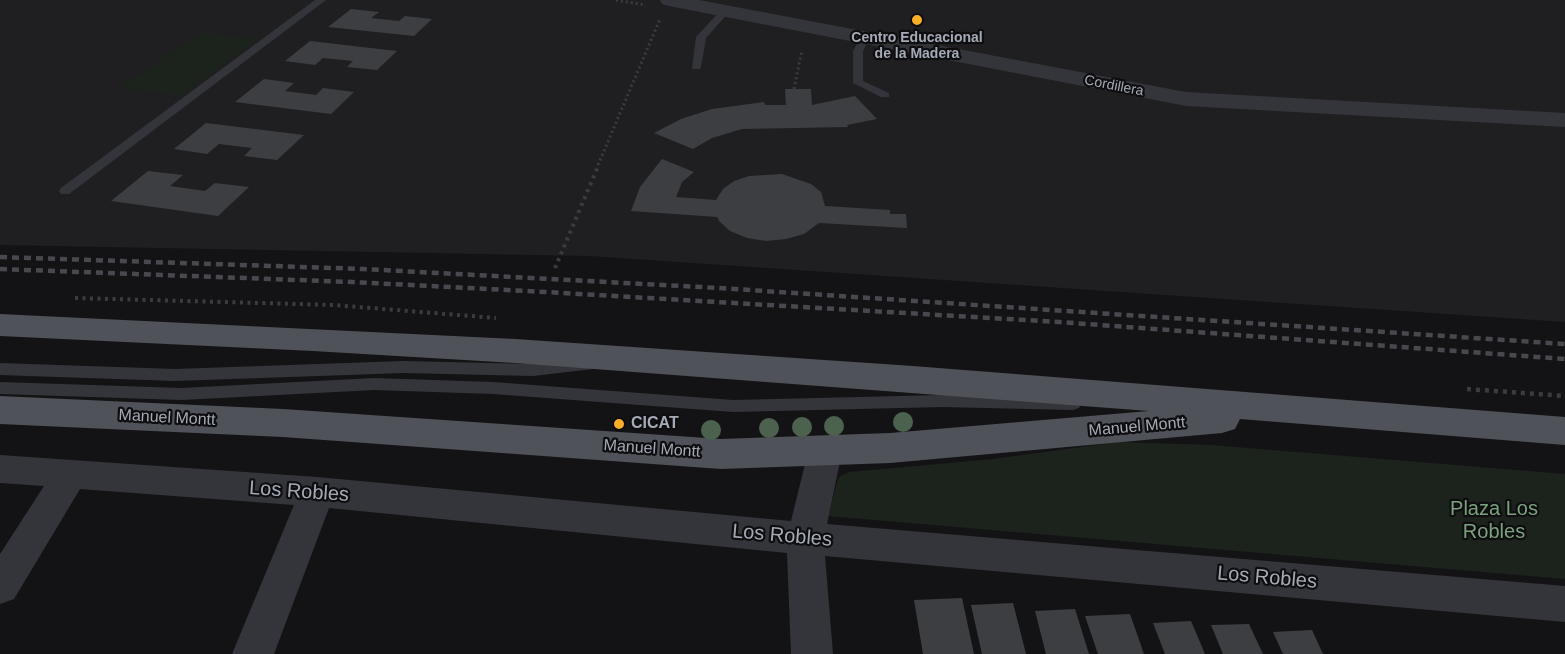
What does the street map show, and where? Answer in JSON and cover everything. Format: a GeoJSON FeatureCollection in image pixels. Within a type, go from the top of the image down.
{"type":"FeatureCollection","features":[{"type":"Feature","properties":{"kind":"main road","name":"Manuel Montt"},"geometry":{"type":"LineString","coordinates":[[0,325],[314,339],[633,359],[1565,430]]}},
{"type":"Feature","properties":{"kind":"main road","name":"Manuel Montt"},"geometry":{"type":"LineString","coordinates":[[0,411],[283,423],[678,452],[825,452],[1141,427],[1303,410]]}},
{"type":"Feature","properties":{"kind":"street","name":"Cordillera"},"geometry":{"type":"LineString","coordinates":[[667,4],[725,11],[1186,99],[1565,120]]}},
{"type":"Feature","properties":{"kind":"street"},"geometry":{"type":"LineString","coordinates":[[812,654],[805,538],[825,452]]}},
{"type":"Feature","properties":{"kind":"street","name":"Los Robles"},"geometry":{"type":"LineString","coordinates":[[0,469],[317,492],[805,538],[1565,604]]}},
{"type":"Feature","properties":{"kind":"street"},"geometry":{"type":"LineString","coordinates":[[0,587],[71,473]]}},
{"type":"Feature","properties":{"kind":"street"},"geometry":{"type":"LineString","coordinates":[[253,654],[317,492]]}},
{"type":"Feature","properties":{"kind":"lane"},"geometry":{"type":"LineString","coordinates":[[65,191],[321,0]]}},
{"type":"Feature","properties":{"kind":"lane"},"geometry":{"type":"LineString","coordinates":[[696,67],[701,38],[725,11]]}},
{"type":"Feature","properties":{"kind":"lane"},"geometry":{"type":"LineString","coordinates":[[865,38],[858,51],[858,83],[885,95]]}},
{"type":"Feature","properties":{"kind":"lane","name":"Manuel Montt"},"geometry":{"type":"LineString","coordinates":[[0,369],[214,375],[393,367],[533,370],[633,359]]}},
{"type":"Feature","properties":{"kind":"lane","name":"Manuel Montt"},"geometry":{"type":"LineString","coordinates":[[0,388],[182,394],[335,385],[409,385],[493,388],[733,406],[942,401],[1303,410]]}},
{"type":"Feature","properties":{"kind":"path"},"geometry":{"type":"LineString","coordinates":[[555,268],[667,4]]}},
{"type":"Feature","properties":{"kind":"path"},"geometry":{"type":"LineString","coordinates":[[794,89],[801,52],[814,28]]}},
{"type":"Feature","properties":{"kind":"shaded area"},"geometry":{"type":"Polygon","coordinates":[[[0,0],[1565,0],[1565,322],[590,256],[0,245],[0,0]]]}},
{"type":"Feature","properties":{"kind":"green space"},"geometry":{"type":"Polygon","coordinates":[[[201,32],[257,39],[181,96],[120,88],[201,32]]]}},
{"type":"Feature","properties":{"kind":"green space","name":"Plaza Los Robles"},"geometry":{"type":"Polygon","coordinates":[[[1118,442],[1211,445],[1565,474],[1565,579],[828,516],[838,479],[850,472],[993,459],[1118,442]]]}},
{"type":"Feature","properties":{"kind":"building"},"geometry":{"type":"Polygon","coordinates":[[[351,9],[379,12],[371,18],[399,21],[405,16],[432,19],[414,36],[328,27],[351,9]]]}},
{"type":"Feature","properties":{"kind":"building"},"geometry":{"type":"Polygon","coordinates":[[[310,41],[397,51],[377,70],[347,67],[353,61],[323,58],[315,65],[285,61],[310,41]]]}},
{"type":"Feature","properties":{"kind":"building"},"geometry":{"type":"Polygon","coordinates":[[[264,79],[294,83],[285,91],[316,95],[323,88],[354,92],[331,114],[235,102],[264,79]]]}},
{"type":"Feature","properties":{"kind":"building"},"geometry":{"type":"Polygon","coordinates":[[[785,89],[811,89],[812,105],[855,96],[877,119],[847,125],[848,127],[742,129],[712,138],[693,149],[654,133],[681,119],[712,109],[764,102],[765,105],[786,105],[785,89]]]}},
{"type":"Feature","properties":{"kind":"building"},"geometry":{"type":"Polygon","coordinates":[[[206,123],[304,135],[277,160],[244,156],[252,148],[219,144],[207,154],[174,149],[206,123]]]}},
{"type":"Feature","properties":{"kind":"building"},"geometry":{"type":"Polygon","coordinates":[[[662,159],[694,172],[682,182],[676,197],[716,200],[723,189],[734,181],[749,176],[782,174],[811,184],[821,192],[825,206],[890,210],[890,214],[906,214],[907,228],[819,223],[804,234],[766,241],[747,238],[730,231],[717,217],[631,211],[640,187],[662,159]]]}},
{"type":"Feature","properties":{"kind":"building"},"geometry":{"type":"Polygon","coordinates":[[[148,171],[183,175],[170,186],[205,191],[215,183],[249,187],[218,216],[111,201],[148,171]]]}},
{"type":"Feature","properties":{"kind":"building"},"geometry":{"type":"Polygon","coordinates":[[[962,598],[974,654],[923,654],[914,600],[962,598]]]}},
{"type":"Feature","properties":{"kind":"building"},"geometry":{"type":"Polygon","coordinates":[[[1013,603],[1026,654],[982,654],[971,605],[1013,603]]]}},
{"type":"Feature","properties":{"kind":"building"},"geometry":{"type":"Polygon","coordinates":[[[1075,609],[1089,654],[1046,654],[1035,611],[1075,609]]]}},
{"type":"Feature","properties":{"kind":"building"},"geometry":{"type":"Polygon","coordinates":[[[1130,614],[1144,654],[1098,654],[1085,616],[1130,614]]]}},
{"type":"Feature","properties":{"kind":"building"},"geometry":{"type":"Polygon","coordinates":[[[1191,621],[1205,654],[1165,654],[1153,623],[1191,621]]]}},
{"type":"Feature","properties":{"kind":"building"},"geometry":{"type":"Polygon","coordinates":[[[1249,624],[1263,654],[1223,654],[1211,625],[1249,624]]]}},
{"type":"Feature","properties":{"kind":"building"},"geometry":{"type":"Polygon","coordinates":[[[1312,630],[1323,654],[1283,654],[1273,632],[1312,630]]]}},
{"type":"Feature","properties":{"kind":"railway"},"geometry":{"type":"LineString","coordinates":[[0,257],[363,269],[719,288],[1565,344]]}},
{"type":"Feature","properties":{"kind":"railway"},"geometry":{"type":"LineString","coordinates":[[0,269],[352,282],[546,292],[1059,322],[1565,359]]}},
{"type":"Feature","properties":{"kind":"place","name":"Centro Educacional de la Madera"},"geometry":{"type":"Point","coordinates":[917,20]}},
{"type":"Feature","properties":{"kind":"place","name":"CICAT"},"geometry":{"type":"Point","coordinates":[619,424]}}]}
